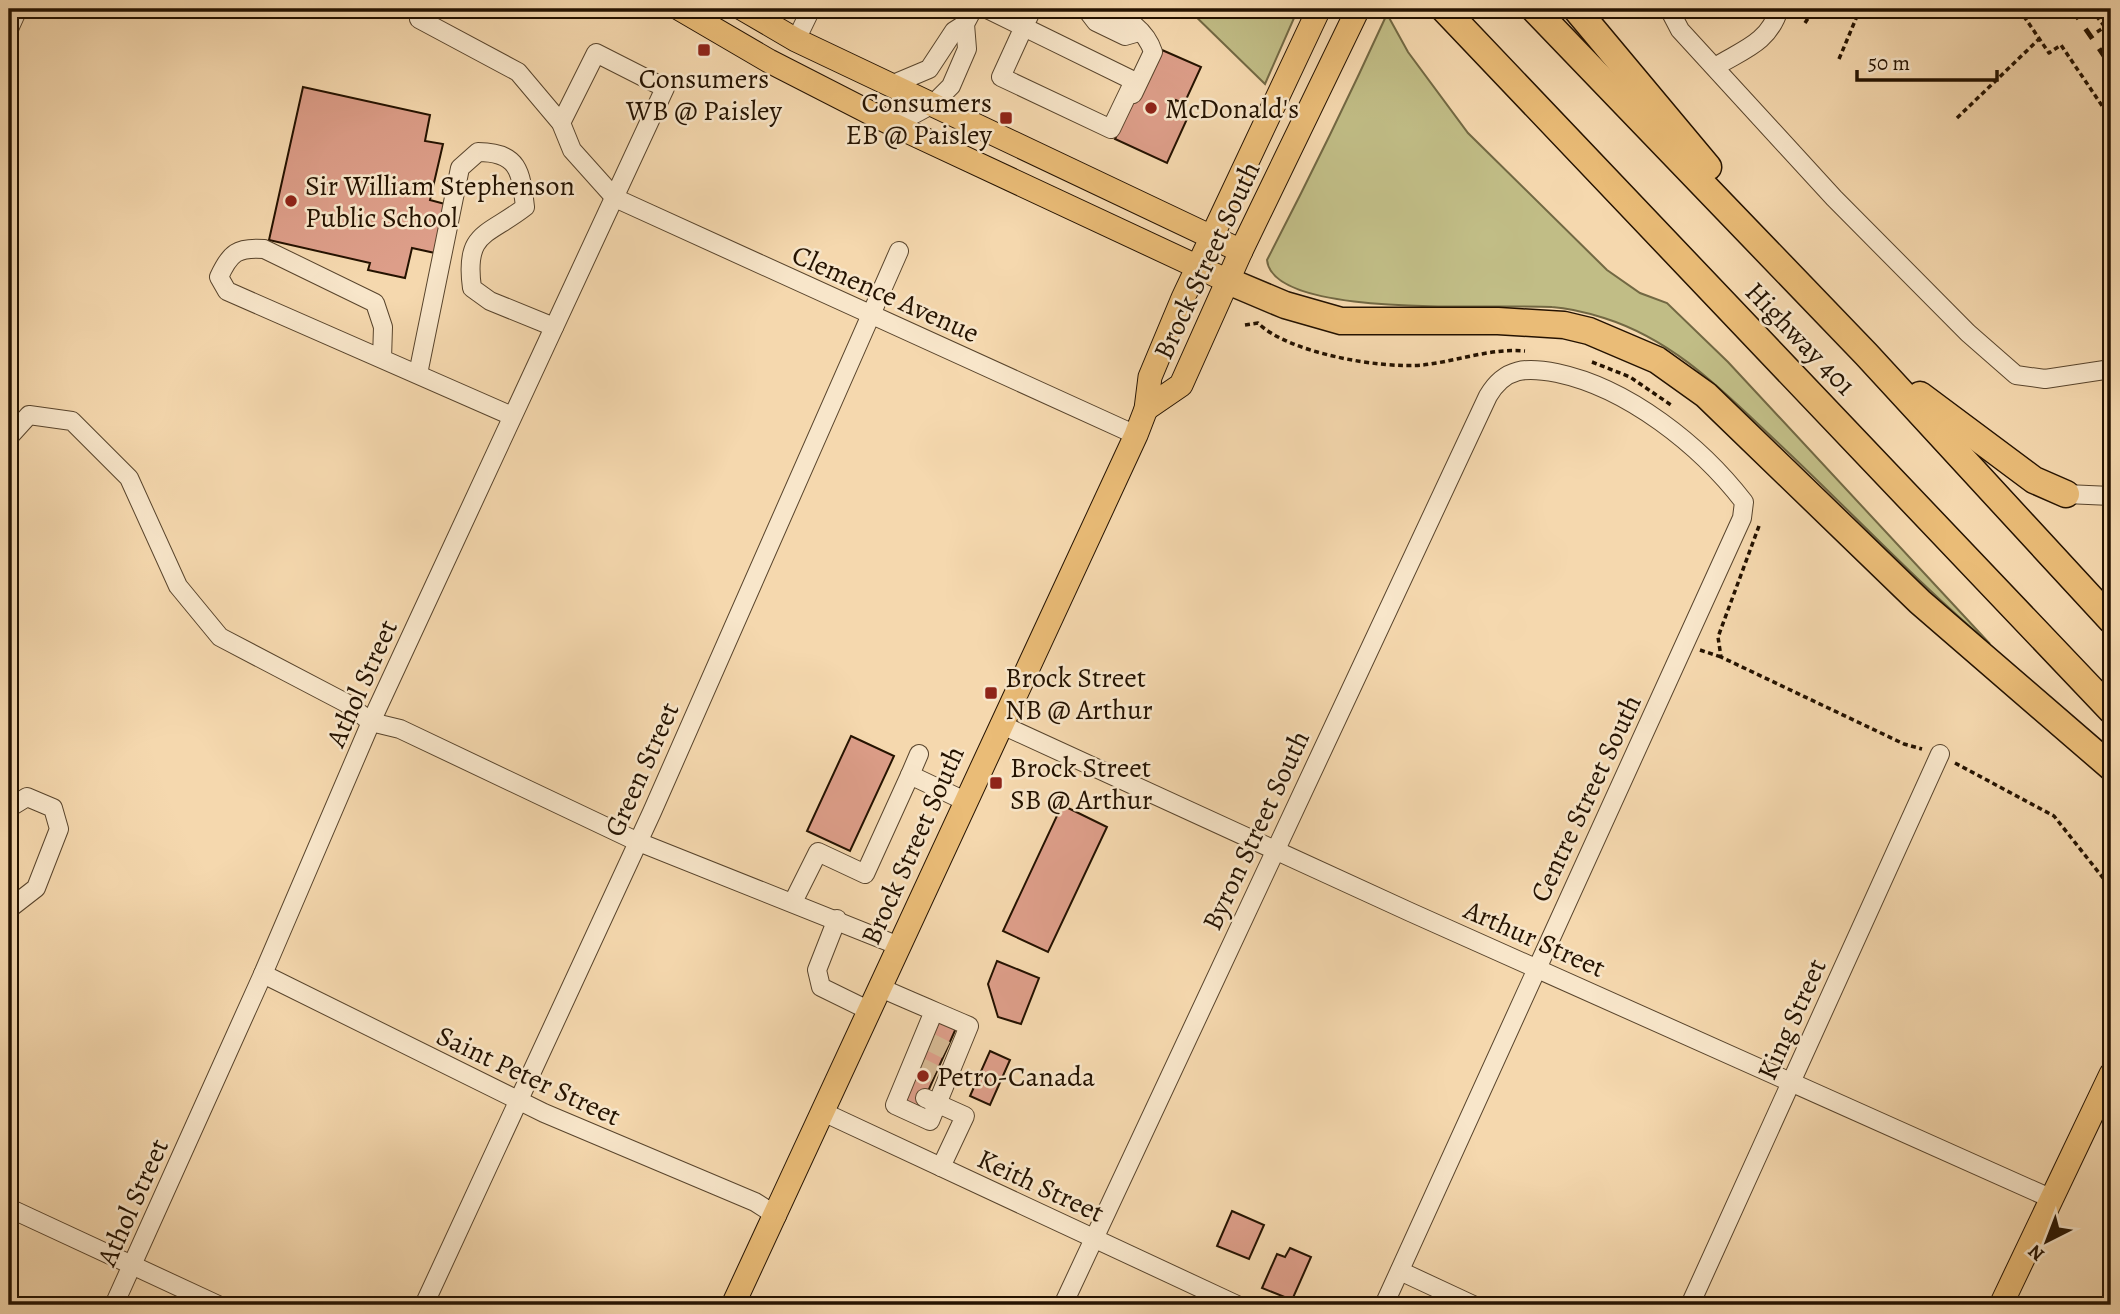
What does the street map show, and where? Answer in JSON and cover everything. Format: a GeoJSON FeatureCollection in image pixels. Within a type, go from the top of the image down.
{"type":"FeatureCollection","features":[{"type":"Feature","properties":{"kind":"highway"},"geometry":{"type":"LineString","coordinates":[[1429,9],[1665,241]]}},
{"type":"Feature","properties":{"kind":"highway","name":"Highway 401"},"geometry":{"type":"LineString","coordinates":[[1444,9],[2111,710]]}},
{"type":"Feature","properties":{"kind":"highway","name":"Highway 401"},"geometry":{"type":"LineString","coordinates":[[1534,9],[1861,350],[2111,620]]}},
{"type":"Feature","properties":{"kind":"highway"},"geometry":{"type":"LineString","coordinates":[[1576,9],[1861,350],[2034,480],[2066,494]]}},
{"type":"Feature","properties":{"kind":"highway"},"geometry":{"type":"LineString","coordinates":[[1228,281],[1285,305],[1341,321],[1510,321],[1564,325],[1589,331],[1657,360],[1706,395],[1920,602],[2111,767]]}},
{"type":"Feature","properties":{"kind":"main road"},"geometry":{"type":"LineString","coordinates":[[680,9],[768,61],[894,125],[1228,281]]}},
{"type":"Feature","properties":{"kind":"main road"},"geometry":{"type":"LineString","coordinates":[[743,9],[796,40],[1241,251]]}},
{"type":"Feature","properties":{"kind":"main road","name":"Brock Street South"},"geometry":{"type":"LineString","coordinates":[[733,1305],[777,1216],[1000,723],[1136,435],[1146,409],[1150,377],[1212,236],[1318,9]]}},
{"type":"Feature","properties":{"kind":"main road","name":"Brock Street South"},"geometry":{"type":"LineString","coordinates":[[1146,409],[1181,385],[1241,251],[1358,9]]}},
{"type":"Feature","properties":{"kind":"main road"},"geometry":{"type":"LineString","coordinates":[[2001,1305],[2111,1074]]}},
{"type":"Feature","properties":{"kind":"street"},"geometry":{"type":"LineString","coordinates":[[9,29],[18,9]]}},
{"type":"Feature","properties":{"kind":"street"},"geometry":{"type":"LineString","coordinates":[[796,40],[811,9]]}},
{"type":"Feature","properties":{"kind":"street"},"geometry":{"type":"LineString","coordinates":[[987,9],[1134,81],[1112,126]]}},
{"type":"Feature","properties":{"kind":"street"},"geometry":{"type":"LineString","coordinates":[[1032,9],[1001,77],[1111,129],[1123,116],[1153,52],[1149,39],[1139,32],[1125,36],[1096,22],[1095,9]]}},
{"type":"Feature","properties":{"kind":"street"},"geometry":{"type":"LineString","coordinates":[[1669,9],[1680,30],[1834,198],[1968,332],[2016,374],[2045,379],[2111,369]]}},
{"type":"Feature","properties":{"kind":"street"},"geometry":{"type":"LineString","coordinates":[[1714,67],[1746,51],[1765,36],[1779,9]]}},
{"type":"Feature","properties":{"kind":"street"},"geometry":{"type":"LineString","coordinates":[[894,125],[933,104],[951,86],[967,48],[969,17]]}},
{"type":"Feature","properties":{"kind":"street"},"geometry":{"type":"LineString","coordinates":[[891,85],[929,69],[954,31],[969,17]]}},
{"type":"Feature","properties":{"kind":"street"},"geometry":{"type":"LineString","coordinates":[[419,19],[518,72],[561,123],[572,150],[615,198]]}},
{"type":"Feature","properties":{"kind":"street","name":"Athol Street"},"geometry":{"type":"LineString","coordinates":[[114,1305],[263,974],[371,722],[665,88],[596,53],[561,123]]}},
{"type":"Feature","properties":{"kind":"street"},"geometry":{"type":"LineString","coordinates":[[418,374],[460,168],[478,152],[497,152],[509,158],[522,177],[524,207],[480,235],[469,264],[472,288],[490,301],[554,327]]}},
{"type":"Feature","properties":{"kind":"street","name":"Clemence Avenue"},"geometry":{"type":"LineString","coordinates":[[615,198],[1136,435]]}},
{"type":"Feature","properties":{"kind":"street"},"geometry":{"type":"LineString","coordinates":[[382,359],[383,327],[375,303],[264,249],[245,247],[227,259],[219,277],[227,291],[382,359],[418,374],[512,416]]}},
{"type":"Feature","properties":{"kind":"street","name":"Green Street"},"geometry":{"type":"LineString","coordinates":[[425,1305],[636,841],[652,813],[899,251]]}},
{"type":"Feature","properties":{"kind":"street","name":"Byron Street South"},"geometry":{"type":"LineString","coordinates":[[1063,1305],[1274,849],[1488,396],[1500,379],[1521,368],[1584,379],[1615,392],[1668,427],[1744,502]]}},
{"type":"Feature","properties":{"kind":"street"},"geometry":{"type":"LineString","coordinates":[[9,437],[29,415],[72,421],[129,478],[178,586],[220,636],[346,703],[371,722],[400,729],[636,841],[837,919],[898,946]]}},
{"type":"Feature","properties":{"kind":"street"},"geometry":{"type":"LineString","coordinates":[[2066,494],[2111,496]]}},
{"type":"Feature","properties":{"kind":"street","name":"Centre Street South"},"geometry":{"type":"LineString","coordinates":[[1384,1305],[1742,518],[1744,502]]}},
{"type":"Feature","properties":{"kind":"street","name":"Arthur Street"},"geometry":{"type":"LineString","coordinates":[[1000,723],[2050,1198]]}},
{"type":"Feature","properties":{"kind":"street"},"geometry":{"type":"LineString","coordinates":[[793,902],[818,852],[865,874],[919,754]]}},
{"type":"Feature","properties":{"kind":"street","name":"King Street"},"geometry":{"type":"LineString","coordinates":[[1690,1305],[1940,754]]}},
{"type":"Feature","properties":{"kind":"street"},"geometry":{"type":"LineString","coordinates":[[910,775],[965,801]]}},
{"type":"Feature","properties":{"kind":"street"},"geometry":{"type":"LineString","coordinates":[[9,808],[27,797],[53,808],[59,829],[36,888],[9,909]]}},
{"type":"Feature","properties":{"kind":"street"},"geometry":{"type":"LineString","coordinates":[[837,919],[817,970],[821,987],[870,1010]]}},
{"type":"Feature","properties":{"kind":"street","name":"Saint Peter Street"},"geometry":{"type":"LineString","coordinates":[[263,974],[518,1101],[755,1202],[777,1216]]}},
{"type":"Feature","properties":{"kind":"street"},"geometry":{"type":"LineString","coordinates":[[881,988],[969,1026],[952,1052],[931,1101],[930,1121],[895,1105],[905,1089],[926,1040],[934,1011]]}},
{"type":"Feature","properties":{"kind":"street"},"geometry":{"type":"LineString","coordinates":[[931,1101],[965,1116],[941,1167]]}},
{"type":"Feature","properties":{"kind":"street","name":"Keith Street"},"geometry":{"type":"LineString","coordinates":[[823,1112],[1237,1305]]}},
{"type":"Feature","properties":{"kind":"street"},"geometry":{"type":"LineString","coordinates":[[9,1208],[218,1305]]}},
{"type":"Feature","properties":{"kind":"street"},"geometry":{"type":"LineString","coordinates":[[1400,1270],[1473,1305]]}},
{"type":"Feature","properties":{"kind":"path"},"geometry":{"type":"LineString","coordinates":[[1805,23],[1814,9]]}},
{"type":"Feature","properties":{"kind":"path"},"geometry":{"type":"LineString","coordinates":[[1839,60],[1860,9]]}},
{"type":"Feature","properties":{"kind":"path"},"geometry":{"type":"LineString","coordinates":[[2019,9],[2049,53],[2061,45],[2111,119]]}},
{"type":"Feature","properties":{"kind":"path"},"geometry":{"type":"LineString","coordinates":[[2091,9],[2105,27]]}},
{"type":"Feature","properties":{"kind":"path"},"geometry":{"type":"LineString","coordinates":[[2097,32],[2111,23]]}},
{"type":"Feature","properties":{"kind":"path"},"geometry":{"type":"LineString","coordinates":[[1956,118],[2039,39]]}},
{"type":"Feature","properties":{"kind":"shaded area"},"geometry":{"type":"Polygon","coordinates":[[[1188,9],[1298,9],[1265,84],[1188,9]]]}},
{"type":"Feature","properties":{"kind":"shaded area"},"geometry":{"type":"Polygon","coordinates":[[[1387,14],[1408,52],[1468,133],[1607,270],[1640,293],[1667,303],[1728,362],[1990,644],[1934,595],[1736,403],[1696,369],[1653,339],[1604,318],[1565,308],[1394,305],[1347,301],[1307,293],[1279,279],[1267,260],[1387,14]]]}},
{"type":"Feature","properties":{"kind":"building","name":"McDonald's"},"geometry":{"type":"Polygon","coordinates":[[[1162,50],[1201,67],[1184,104],[1176,100],[1171,111],[1187,119],[1167,163],[1115,139],[1145,73],[1150,75],[1162,50]]]}},
{"type":"Feature","properties":{"kind":"building"},"geometry":{"type":"Polygon","coordinates":[[[303,87],[430,115],[425,141],[443,144],[430,200],[445,204],[435,253],[412,248],[405,278],[368,270],[370,263],[269,240],[303,87]]]}},
{"type":"Feature","properties":{"kind":"building"},"geometry":{"type":"Polygon","coordinates":[[[851,736],[894,756],[850,851],[807,831],[851,736]]]}},
{"type":"Feature","properties":{"kind":"building"},"geometry":{"type":"Polygon","coordinates":[[[1062,805],[1107,827],[1048,952],[1003,931],[1062,805]]]}},
{"type":"Feature","properties":{"kind":"building"},"geometry":{"type":"Polygon","coordinates":[[[997,961],[1039,978],[1021,1024],[998,1017],[988,984],[997,961]]]}},
{"type":"Feature","properties":{"kind":"building"},"geometry":{"type":"Polygon","coordinates":[[[940,1019],[957,1026],[918,1114],[901,1106],[940,1019]]]}},
{"type":"Feature","properties":{"kind":"building"},"geometry":{"type":"Polygon","coordinates":[[[990,1051],[1010,1060],[990,1105],[970,1096],[990,1051]]]}},
{"type":"Feature","properties":{"kind":"building"},"geometry":{"type":"Polygon","coordinates":[[[1232,1211],[1264,1225],[1249,1259],[1217,1246],[1232,1211]]]}},
{"type":"Feature","properties":{"kind":"building"},"geometry":{"type":"Polygon","coordinates":[[[1290,1248],[1311,1257],[1292,1300],[1262,1288],[1277,1254],[1285,1257],[1290,1248]]]}},
{"type":"Feature","properties":{"kind":"tunnel"},"geometry":{"type":"LineString","coordinates":[[930,1042],[946,1050]]}},
{"type":"Feature","properties":{"kind":"tunnel"},"geometry":{"type":"LineString","coordinates":[[919,1066],[935,1074]]}},
{"type":"Feature","properties":{"kind":"railway"},"geometry":{"type":"LineString","coordinates":[[2072,9],[2111,66]]}},
{"type":"Feature","properties":{"kind":"railway"},"geometry":{"type":"LineString","coordinates":[[2108,9],[2111,14]]}},
{"type":"Feature","properties":{"kind":"place","name":"Consumers WB @ Paisley"},"geometry":{"type":"Point","coordinates":[704,50]}},
{"type":"Feature","properties":{"kind":"place","name":"McDonald's"},"geometry":{"type":"Point","coordinates":[1151,108]}},
{"type":"Feature","properties":{"kind":"place","name":"Consumers EB @ Paisley"},"geometry":{"type":"Point","coordinates":[1006,118]}},
{"type":"Feature","properties":{"kind":"place","name":"Sir William Stephenson Public School"},"geometry":{"type":"Point","coordinates":[291,201]}},
{"type":"Feature","properties":{"kind":"place","name":"Brock Street NB @ Arthur"},"geometry":{"type":"Point","coordinates":[991,693]}},
{"type":"Feature","properties":{"kind":"place","name":"Brock Street SB @ Arthur"},"geometry":{"type":"Point","coordinates":[996,783]}},
{"type":"Feature","properties":{"kind":"place","name":"Petro-Canada"},"geometry":{"type":"Point","coordinates":[923,1076]}}]}
